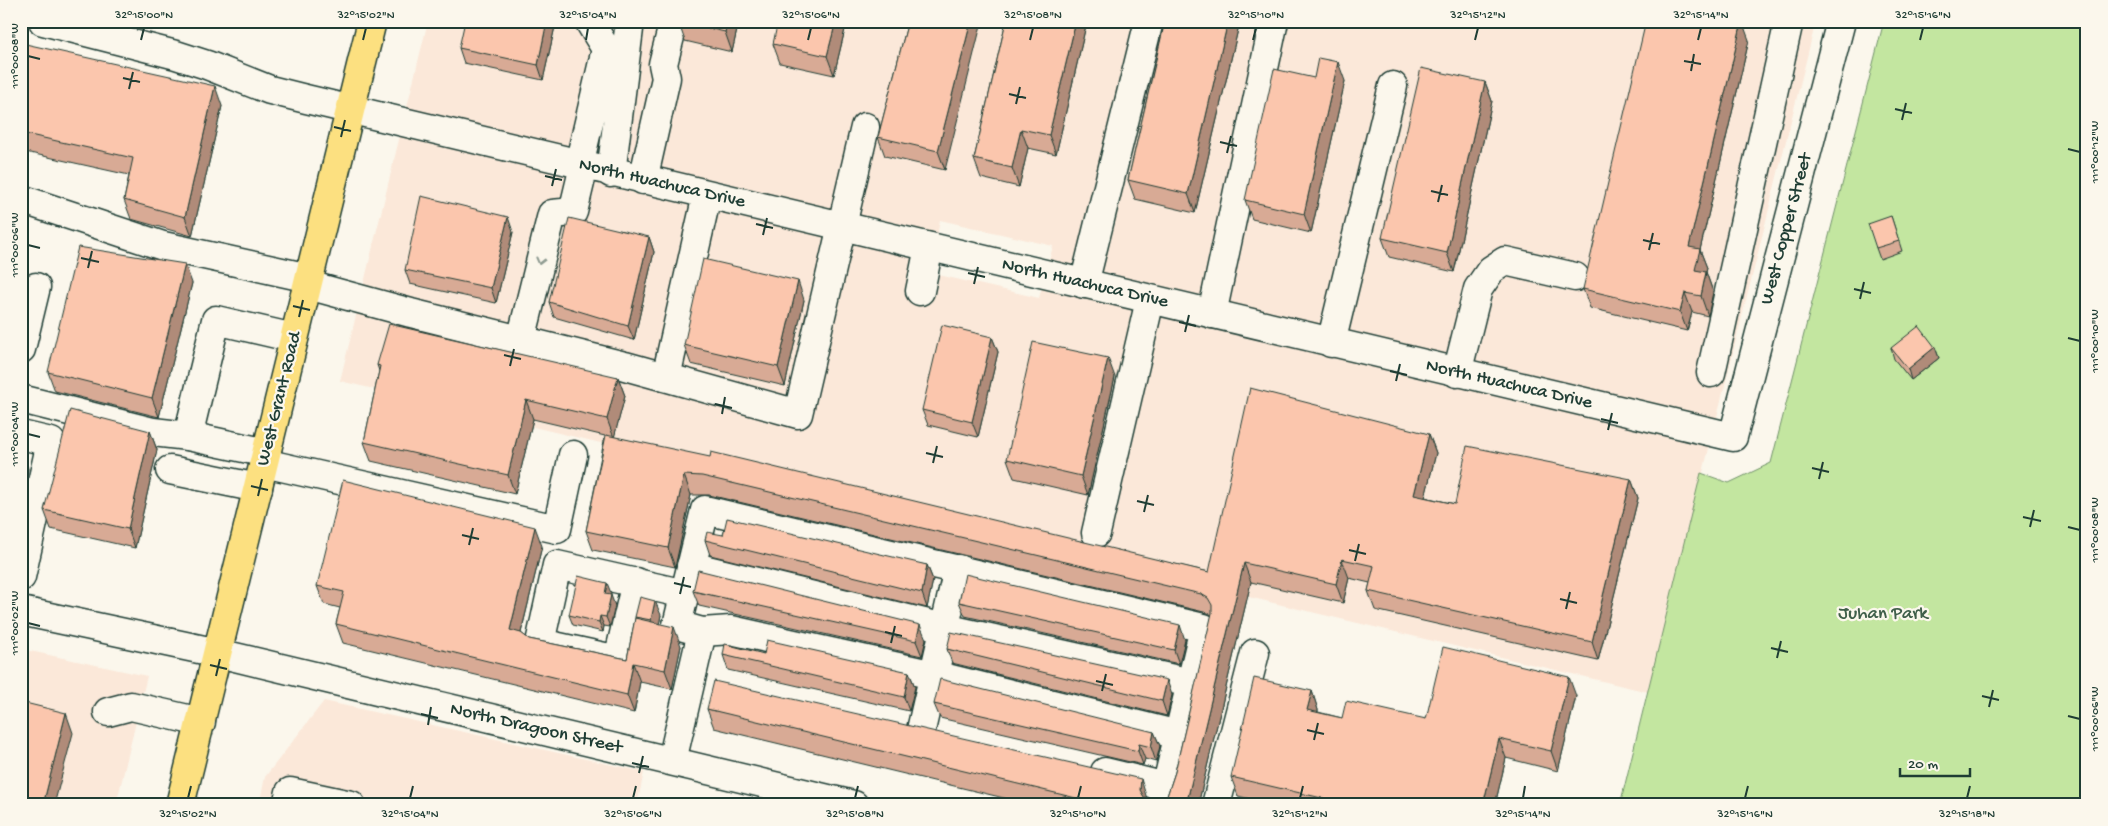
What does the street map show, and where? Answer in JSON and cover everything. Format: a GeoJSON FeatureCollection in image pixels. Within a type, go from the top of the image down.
{"type":"FeatureCollection","features":[{"type":"Feature","properties":{"kind":"main road","name":"West Grant Road"},"geometry":{"type":"LineString","coordinates":[[180,805],[372,21]]}},
{"type":"Feature","properties":{"kind":"street","name":"North Huachuca Drive"},"geometry":{"type":"LineString","coordinates":[[42,21],[176,55],[270,90],[611,173],[1733,437]]}},
{"type":"Feature","properties":{"kind":"street"},"geometry":{"type":"LineString","coordinates":[[521,340],[552,214],[573,212],[606,49],[589,21]]}},
{"type":"Feature","properties":{"kind":"street"},"geometry":{"type":"LineString","coordinates":[[611,173],[630,21]]}},
{"type":"Feature","properties":{"kind":"street"},"geometry":{"type":"LineString","coordinates":[[643,180],[666,78],[663,64],[674,21]]}},
{"type":"Feature","properties":{"kind":"street"},"geometry":{"type":"LineString","coordinates":[[1084,284],[1149,21]]}},
{"type":"Feature","properties":{"kind":"street"},"geometry":{"type":"LineString","coordinates":[[1212,314],[1274,21]]}},
{"type":"Feature","properties":{"kind":"street"},"geometry":{"type":"LineString","coordinates":[[1711,373],[1789,21]]}},
{"type":"Feature","properties":{"kind":"street","name":"West Copper Street"},"geometry":{"type":"LineString","coordinates":[[1733,437],[1841,21]]}},
{"type":"Feature","properties":{"kind":"street"},"geometry":{"type":"LineString","coordinates":[[1331,343],[1393,86]]}},
{"type":"Feature","properties":{"kind":"street"},"geometry":{"type":"LineString","coordinates":[[21,199],[163,246],[308,281],[411,313],[666,377],[798,414],[865,128]]}},
{"type":"Feature","properties":{"kind":"street"},"geometry":{"type":"LineString","coordinates":[[666,377],[707,195]]}},
{"type":"Feature","properties":{"kind":"street"},"geometry":{"type":"LineString","coordinates":[[920,291],[929,247]]}},
{"type":"Feature","properties":{"kind":"street"},"geometry":{"type":"LineString","coordinates":[[1457,373],[1478,290],[1491,270],[1505,261],[1575,277]]}},
{"type":"Feature","properties":{"kind":"street"},"geometry":{"type":"LineString","coordinates":[[21,349],[36,287]]}},
{"type":"Feature","properties":{"kind":"street"},"geometry":{"type":"LineString","coordinates":[[1096,533],[1150,300]]}},
{"type":"Feature","properties":{"kind":"street"},"geometry":{"type":"LineString","coordinates":[[188,436],[216,320],[294,338]]}},
{"type":"Feature","properties":{"kind":"street"},"geometry":{"type":"LineString","coordinates":[[21,399],[153,432],[188,436],[263,468],[557,529],[572,455]]}},
{"type":"Feature","properties":{"kind":"street"},"geometry":{"type":"LineString","coordinates":[[21,435],[51,442],[21,577]]}},
{"type":"Feature","properties":{"kind":"street"},"geometry":{"type":"LineString","coordinates":[[170,470],[263,468]]}},
{"type":"Feature","properties":{"kind":"street"},"geometry":{"type":"LineString","coordinates":[[1082,767],[1164,796],[1179,735],[1204,628],[705,510],[677,625],[702,632],[731,630],[934,674],[1179,735]]}},
{"type":"Feature","properties":{"kind":"street"},"geometry":{"type":"LineString","coordinates":[[692,566],[944,628],[1191,683]]}},
{"type":"Feature","properties":{"kind":"street"},"geometry":{"type":"LineString","coordinates":[[922,730],[958,570]]}},
{"type":"Feature","properties":{"kind":"street"},"geometry":{"type":"LineString","coordinates":[[636,582],[685,594]]}},
{"type":"Feature","properties":{"kind":"street","name":"North Dragoon Street"},"geometry":{"type":"LineString","coordinates":[[21,611],[218,653],[854,805]]}},
{"type":"Feature","properties":{"kind":"street"},"geometry":{"type":"LineString","coordinates":[[672,761],[702,632]]}},
{"type":"Feature","properties":{"kind":"street"},"geometry":{"type":"LineString","coordinates":[[1216,805],[1255,653]]}},
{"type":"Feature","properties":{"kind":"street"},"geometry":{"type":"LineString","coordinates":[[691,677],[720,684]]}},
{"type":"Feature","properties":{"kind":"street"},"geometry":{"type":"LineString","coordinates":[[108,712],[132,706],[201,722]]}},
{"type":"Feature","properties":{"kind":"street"},"geometry":{"type":"LineString","coordinates":[[893,724],[950,737]]}},
{"type":"Feature","properties":{"kind":"street"},"geometry":{"type":"LineString","coordinates":[[287,805],[290,792],[350,805]]}},
{"type":"Feature","properties":{"kind":"path"},"geometry":{"type":"LineString","coordinates":[[2082,596],[2087,594]]}},
{"type":"Feature","properties":{"kind":"shaded area"},"geometry":{"type":"Polygon","coordinates":[[[428,21],[1816,21],[1648,692],[340,381],[428,21]],[[940,220],[930,273],[1039,298],[1053,246],[940,220]]]}},
{"type":"Feature","properties":{"kind":"shaded area"},"geometry":{"type":"Polygon","coordinates":[[[21,649],[147,676],[116,805],[21,805],[21,649]]]}},
{"type":"Feature","properties":{"kind":"shaded area"},"geometry":{"type":"Polygon","coordinates":[[[324,701],[644,772],[637,805],[259,805],[265,777],[324,701]]]}},
{"type":"Feature","properties":{"kind":"green space","name":"Juhan Park"},"geometry":{"type":"Polygon","coordinates":[[[1884,21],[2087,21],[2087,805],[1620,805],[1701,473],[1729,483],[1771,463],[1884,21]]]}},
{"type":"Feature","properties":{"kind":"building"},"geometry":{"type":"Polygon","coordinates":[[[465,21],[547,21],[538,65],[459,48],[465,21]]]}},
{"type":"Feature","properties":{"kind":"building"},"geometry":{"type":"Polygon","coordinates":[[[678,21],[728,21],[725,32],[678,21]]]}},
{"type":"Feature","properties":{"kind":"building"},"geometry":{"type":"Polygon","coordinates":[[[778,21],[836,21],[827,56],[773,44],[778,21]]]}},
{"type":"Feature","properties":{"kind":"building"},"geometry":{"type":"Polygon","coordinates":[[[908,21],[971,21],[938,151],[878,137],[908,21]]]}},
{"type":"Feature","properties":{"kind":"building"},"geometry":{"type":"Polygon","coordinates":[[[1006,21],[1076,21],[1049,135],[1021,129],[1012,168],[974,159],[1006,21]]]}},
{"type":"Feature","properties":{"kind":"building"},"geometry":{"type":"Polygon","coordinates":[[[1165,21],[1228,21],[1188,194],[1128,180],[1165,21]]]}},
{"type":"Feature","properties":{"kind":"building"},"geometry":{"type":"Polygon","coordinates":[[[1646,21],[1742,21],[1689,247],[1700,249],[1695,270],[1706,272],[1701,296],[1685,293],[1680,312],[1583,289],[1646,21]]]}},
{"type":"Feature","properties":{"kind":"building"},"geometry":{"type":"Polygon","coordinates":[[[21,43],[215,86],[185,217],[124,200],[133,158],[21,133],[21,43]]]}},
{"type":"Feature","properties":{"kind":"building"},"geometry":{"type":"Polygon","coordinates":[[[1318,58],[1338,62],[1304,214],[1245,200],[1274,69],[1314,78],[1318,58]]]}},
{"type":"Feature","properties":{"kind":"building"},"geometry":{"type":"Polygon","coordinates":[[[1421,68],[1485,82],[1447,253],[1382,238],[1421,68]]]}},
{"type":"Feature","properties":{"kind":"building"},"geometry":{"type":"Polygon","coordinates":[[[421,196],[508,217],[491,288],[405,270],[421,196]]]}},
{"type":"Feature","properties":{"kind":"building"},"geometry":{"type":"Polygon","coordinates":[[[1891,216],[1899,241],[1876,248],[1868,224],[1891,216]]]}},
{"type":"Feature","properties":{"kind":"building"},"geometry":{"type":"Polygon","coordinates":[[[569,218],[649,237],[628,326],[549,302],[569,218]]]}},
{"type":"Feature","properties":{"kind":"building"},"geometry":{"type":"Polygon","coordinates":[[[78,247],[185,264],[152,398],[48,372],[78,247]]]}},
{"type":"Feature","properties":{"kind":"building"},"geometry":{"type":"Polygon","coordinates":[[[703,259],[798,281],[778,367],[684,345],[703,259]]]}},
{"type":"Feature","properties":{"kind":"building"},"geometry":{"type":"Polygon","coordinates":[[[389,324],[618,377],[607,419],[526,400],[508,475],[364,442],[380,366],[377,365],[389,324]]]}},
{"type":"Feature","properties":{"kind":"building"},"geometry":{"type":"Polygon","coordinates":[[[942,325],[992,337],[972,422],[922,410],[942,325]]]}},
{"type":"Feature","properties":{"kind":"building"},"geometry":{"type":"Polygon","coordinates":[[[1919,326],[1935,347],[1908,369],[1891,348],[1919,326]]]}},
{"type":"Feature","properties":{"kind":"building"},"geometry":{"type":"Polygon","coordinates":[[[1033,342],[1108,358],[1081,476],[1007,459],[1033,342]]]}},
{"type":"Feature","properties":{"kind":"building"},"geometry":{"type":"Polygon","coordinates":[[[1250,388],[1429,434],[1414,495],[1455,504],[1467,446],[1631,479],[1592,642],[1368,591],[1374,566],[1342,559],[1336,584],[1244,563],[1186,805],[1142,805],[1130,799],[1129,805],[1105,805],[707,709],[714,681],[1141,779],[1140,790],[1144,797],[1151,801],[1159,801],[1167,796],[1175,772],[1212,613],[1212,605],[1208,598],[1201,594],[702,476],[684,475],[668,548],[586,531],[606,435],[710,457],[711,452],[1209,572],[1250,388]]]}},
{"type":"Feature","properties":{"kind":"building"},"geometry":{"type":"Polygon","coordinates":[[[70,410],[150,431],[128,529],[44,510],[70,410]]]}},
{"type":"Feature","properties":{"kind":"building"},"geometry":{"type":"Polygon","coordinates":[[[343,480],[535,527],[510,630],[521,633],[529,639],[627,659],[635,618],[674,627],[665,670],[633,663],[627,695],[336,624],[344,592],[317,586],[343,480]]]}},
{"type":"Feature","properties":{"kind":"building"},"geometry":{"type":"Polygon","coordinates":[[[727,518],[927,565],[922,593],[705,540],[707,532],[723,535],[727,518]]]}},
{"type":"Feature","properties":{"kind":"building"},"geometry":{"type":"Polygon","coordinates":[[[698,570],[920,625],[916,641],[693,591],[698,570]]]}},
{"type":"Feature","properties":{"kind":"building"},"geometry":{"type":"Polygon","coordinates":[[[965,574],[1180,625],[1174,650],[959,602],[965,574]]]}},
{"type":"Feature","properties":{"kind":"building"},"geometry":{"type":"Polygon","coordinates":[[[578,576],[607,583],[605,594],[611,595],[606,617],[600,616],[599,622],[569,615],[578,576]]]}},
{"type":"Feature","properties":{"kind":"building"},"geometry":{"type":"Polygon","coordinates":[[[640,597],[655,601],[651,620],[635,617],[640,597]]]}},
{"type":"Feature","properties":{"kind":"building"},"geometry":{"type":"Polygon","coordinates":[[[951,632],[1167,680],[1162,701],[947,649],[951,632]]]}},
{"type":"Feature","properties":{"kind":"building"},"geometry":{"type":"Polygon","coordinates":[[[767,640],[909,672],[904,697],[723,655],[725,644],[764,654],[767,640]]]}},
{"type":"Feature","properties":{"kind":"building"},"geometry":{"type":"Polygon","coordinates":[[[1443,647],[1569,677],[1551,751],[1499,739],[1483,805],[1352,805],[1231,777],[1254,678],[1312,691],[1307,710],[1342,718],[1346,701],[1426,719],[1443,647]]]}},
{"type":"Feature","properties":{"kind":"building"},"geometry":{"type":"Polygon","coordinates":[[[940,679],[1154,732],[1151,747],[1139,744],[1138,751],[934,704],[940,679]]]}},
{"type":"Feature","properties":{"kind":"building"},"geometry":{"type":"Polygon","coordinates":[[[21,702],[66,713],[43,805],[21,805],[21,702]]]}}]}
